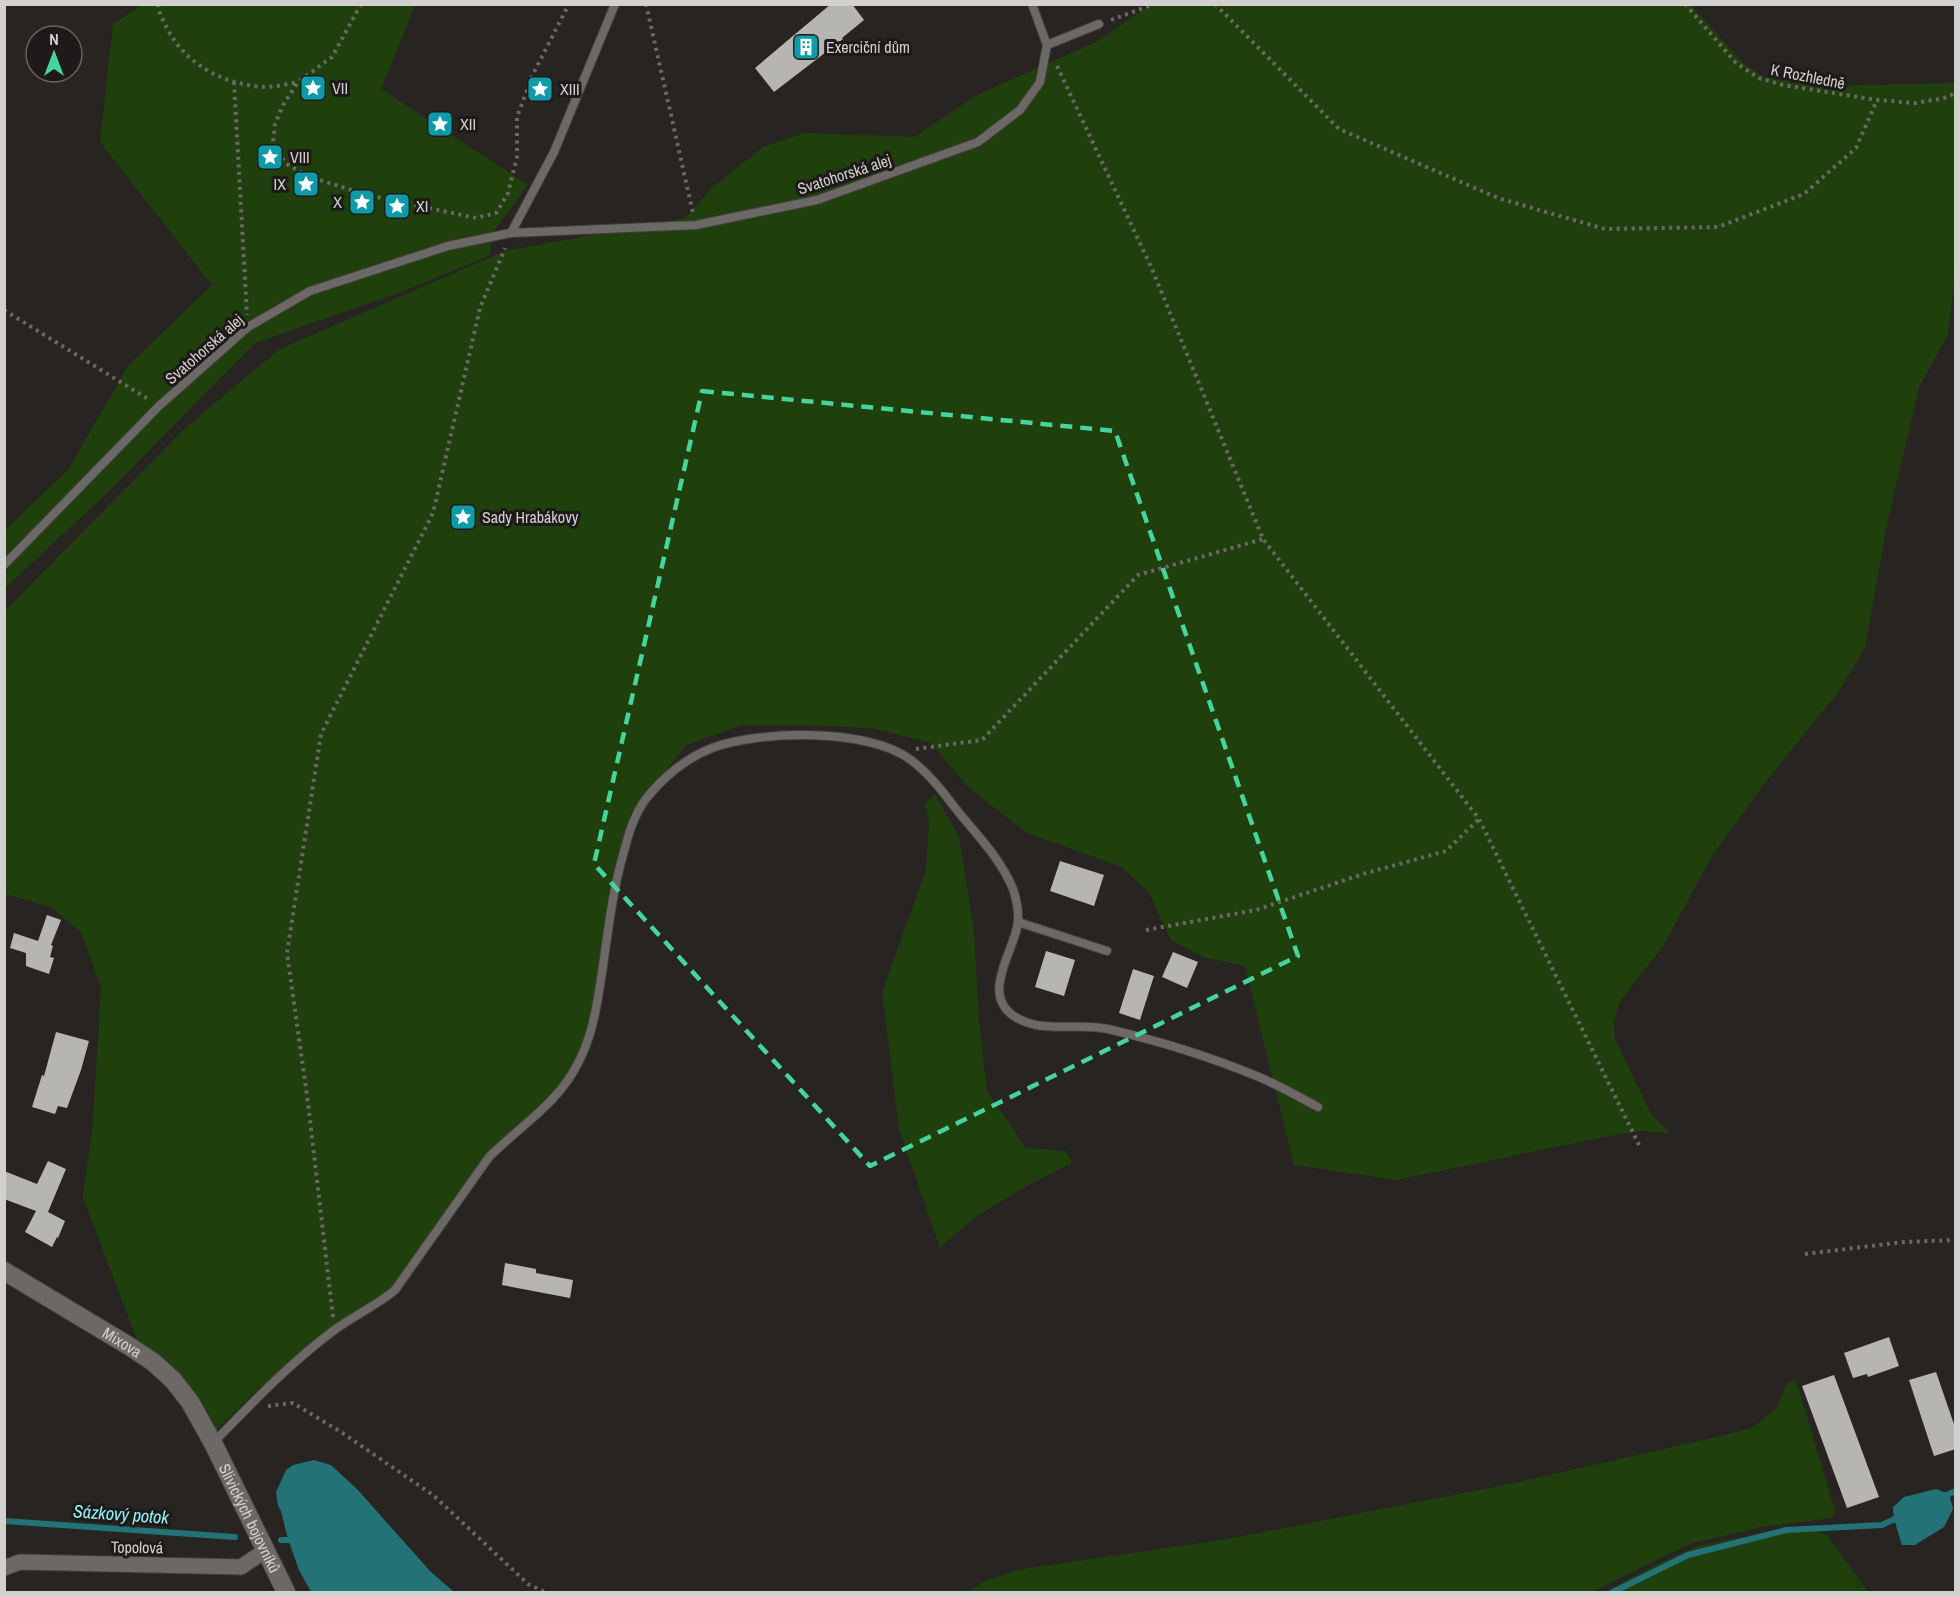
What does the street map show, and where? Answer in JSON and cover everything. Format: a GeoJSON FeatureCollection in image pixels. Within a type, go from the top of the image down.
{"type":"FeatureCollection","features":[{"type":"Feature","properties":{"kind":"street","name":"Mixova"},"geometry":{"type":"LineString","coordinates":[[4,1271],[153,1362],[173,1380],[213,1443]]}},
{"type":"Feature","properties":{"kind":"street","name":"Slivických bojovníků"},"geometry":{"type":"LineString","coordinates":[[213,1443],[286,1593]]}},
{"type":"Feature","properties":{"kind":"street","name":"Topolová"},"geometry":{"type":"LineString","coordinates":[[4,1568],[20,1562],[241,1567],[266,1550]]}},
{"type":"Feature","properties":{"kind":"lane"},"geometry":{"type":"LineString","coordinates":[[511,233],[554,152],[615,4]]}},
{"type":"Feature","properties":{"kind":"lane"},"geometry":{"type":"LineString","coordinates":[[1032,4],[1047,45],[1099,24]]}},
{"type":"Feature","properties":{"kind":"lane","name":"Svatohorská alej"},"geometry":{"type":"LineString","coordinates":[[4,565],[159,406],[248,327],[310,291],[448,246],[511,233],[696,225],[817,200],[978,142],[1020,110],[1040,82],[1047,45]]}},
{"type":"Feature","properties":{"kind":"lane"},"geometry":{"type":"LineString","coordinates":[[213,1443],[276,1379],[335,1329],[378,1304],[395,1290],[489,1157],[548,1103],[565,1084],[579,1062],[595,1016],[619,869],[632,824],[658,784],[680,766],[710,749],[741,739],[783,736],[851,738],[884,745],[911,759],[933,781],[999,861],[1015,893],[1018,922],[1000,973],[1000,988],[1003,1003],[1015,1017],[1033,1024],[1052,1027],[1073,1025],[1105,1028],[1157,1043],[1261,1078],[1318,1107]]}},
{"type":"Feature","properties":{"kind":"lane"},"geometry":{"type":"LineString","coordinates":[[1018,922],[1107,951]]}},
{"type":"Feature","properties":{"kind":"path"},"geometry":{"type":"LineString","coordinates":[[158,4],[159,13],[177,46],[206,71],[234,82],[266,87],[298,82]]}},
{"type":"Feature","properties":{"kind":"path"},"geometry":{"type":"LineString","coordinates":[[362,4],[332,57],[298,82],[283,105],[275,124],[273,143],[285,162],[307,176],[367,195],[476,218],[496,213],[508,193],[517,157],[517,117],[533,74],[569,4]]}},
{"type":"Feature","properties":{"kind":"path"},"geometry":{"type":"LineString","coordinates":[[646,4],[696,225]]}},
{"type":"Feature","properties":{"kind":"path"},"geometry":{"type":"LineString","coordinates":[[1099,24],[1154,4]]}},
{"type":"Feature","properties":{"kind":"path"},"geometry":{"type":"LineString","coordinates":[[1215,4],[1339,129],[1498,198],[1605,229],[1718,227],[1804,194],[1856,148],[1877,100]]}},
{"type":"Feature","properties":{"kind":"path","name":"K Rozhledně"},"geometry":{"type":"LineString","coordinates":[[1685,4],[1737,63],[1759,78],[1783,85],[1877,100],[1916,103],[1944,98],[1956,93]]}},
{"type":"Feature","properties":{"kind":"path"},"geometry":{"type":"LineString","coordinates":[[1047,45],[1152,269],[1263,539],[1479,819],[1640,1147]]}},
{"type":"Feature","properties":{"kind":"path"},"geometry":{"type":"LineString","coordinates":[[234,82],[248,327]]}},
{"type":"Feature","properties":{"kind":"path"},"geometry":{"type":"LineString","coordinates":[[335,1329],[308,1103],[287,953],[321,734],[433,513],[480,308],[511,233]]}},
{"type":"Feature","properties":{"kind":"path"},"geometry":{"type":"LineString","coordinates":[[4,310],[159,406]]}},
{"type":"Feature","properties":{"kind":"path"},"geometry":{"type":"LineString","coordinates":[[914,749],[982,740],[1138,575],[1263,539]]}},
{"type":"Feature","properties":{"kind":"path"},"geometry":{"type":"LineString","coordinates":[[1146,930],[1256,910],[1363,874],[1446,850],[1479,819]]}},
{"type":"Feature","properties":{"kind":"path"},"geometry":{"type":"LineString","coordinates":[[1805,1254],[1904,1242],[1956,1240]]}},
{"type":"Feature","properties":{"kind":"path"},"geometry":{"type":"LineString","coordinates":[[246,1409],[293,1403],[341,1432],[433,1495],[528,1584],[544,1593]]}},
{"type":"Feature","properties":{"kind":"highlighted area"},"geometry":{"type":"Polygon","coordinates":[[[702,391],[1115,431],[1298,956],[870,1166],[594,864],[702,391]]]}},
{"type":"Feature","properties":{"kind":"green space"},"geometry":{"type":"Polygon","coordinates":[[[142,5],[415,5],[381,89],[528,185],[493,232],[489,256],[404,291],[255,343],[106,494],[5,588],[5,530],[68,470],[128,366],[212,285],[100,142],[113,24],[142,5]]]}},
{"type":"Feature","properties":{"kind":"green space"},"geometry":{"type":"Polygon","coordinates":[[[1150,5],[1691,5],[1744,64],[1764,77],[1828,86],[1955,83],[1955,244],[1948,334],[1919,388],[1887,524],[1865,648],[1839,691],[1764,784],[1712,856],[1664,945],[1621,1000],[1617,1011],[1614,1023],[1615,1039],[1651,1114],[1670,1133],[1639,1131],[1614,1135],[1396,1180],[1294,1165],[1245,966],[1203,957],[1171,940],[1149,893],[1122,867],[1027,833],[966,785],[931,743],[871,728],[742,725],[687,745],[630,814],[592,1018],[577,1061],[554,1096],[493,1148],[392,1291],[257,1390],[212,1434],[175,1374],[136,1337],[83,1198],[93,1121],[101,987],[81,933],[51,907],[5,894],[4,612],[183,430],[280,349],[505,251],[685,218],[712,188],[763,147],[804,133],[915,137],[977,95],[1098,41],[1150,5]]]}},
{"type":"Feature","properties":{"kind":"green space"},"geometry":{"type":"Polygon","coordinates":[[[935,794],[959,837],[974,931],[979,1021],[987,1091],[1026,1148],[1066,1151],[1072,1163],[1023,1188],[974,1218],[940,1248],[899,1129],[882,992],[926,870],[929,822],[925,804],[935,794]]]}},
{"type":"Feature","properties":{"kind":"green space"},"geometry":{"type":"Polygon","coordinates":[[[1796,1380],[1835,1511],[1832,1518],[1761,1527],[1689,1544],[1592,1592],[967,1592],[985,1581],[1023,1569],[1227,1539],[1510,1484],[1721,1436],[1752,1428],[1777,1408],[1787,1383],[1796,1380]]]}},
{"type":"Feature","properties":{"kind":"green space"},"geometry":{"type":"Polygon","coordinates":[[[1772,1531],[1816,1531],[1827,1535],[1868,1592],[1604,1592],[1661,1562],[1698,1546],[1772,1531]]]}},
{"type":"Feature","properties":{"kind":"water"},"geometry":{"type":"Polygon","coordinates":[[[314,1460],[331,1465],[357,1489],[430,1571],[454,1592],[311,1592],[299,1570],[288,1539],[276,1492],[286,1470],[293,1465],[314,1460]]]}},
{"type":"Feature","properties":{"kind":"water"},"geometry":{"type":"Polygon","coordinates":[[[1936,1489],[1949,1494],[1953,1509],[1944,1527],[1915,1545],[1902,1545],[1893,1507],[1904,1497],[1936,1489]]]}},
{"type":"Feature","properties":{"kind":"building","name":"Exerciční dům"},"geometry":{"type":"Polygon","coordinates":[[[831,4],[852,4],[864,20],[774,92],[755,68],[831,4]]]}},
{"type":"Feature","properties":{"kind":"building"},"geometry":{"type":"Polygon","coordinates":[[[1060,861],[1104,875],[1094,906],[1050,891],[1060,861]]]}},
{"type":"Feature","properties":{"kind":"building"},"geometry":{"type":"Polygon","coordinates":[[[47,915],[61,920],[51,945],[53,946],[50,957],[54,958],[49,974],[26,966],[26,953],[10,948],[14,933],[38,941],[47,915]]]}},
{"type":"Feature","properties":{"kind":"building"},"geometry":{"type":"Polygon","coordinates":[[[1046,951],[1075,960],[1064,996],[1035,987],[1046,951]]]}},
{"type":"Feature","properties":{"kind":"building"},"geometry":{"type":"Polygon","coordinates":[[[1173,952],[1198,962],[1187,988],[1162,977],[1173,952]]]}},
{"type":"Feature","properties":{"kind":"building"},"geometry":{"type":"Polygon","coordinates":[[[1133,969],[1154,976],[1140,1020],[1119,1013],[1133,969]]]}},
{"type":"Feature","properties":{"kind":"building"},"geometry":{"type":"Polygon","coordinates":[[[56,1032],[89,1041],[67,1108],[58,1106],[55,1114],[32,1107],[42,1075],[44,1076],[56,1032]]]}},
{"type":"Feature","properties":{"kind":"building"},"geometry":{"type":"Polygon","coordinates":[[[48,1161],[66,1169],[48,1212],[65,1221],[52,1247],[25,1232],[36,1211],[4,1199],[4,1171],[37,1184],[48,1161]]]}},
{"type":"Feature","properties":{"kind":"building"},"geometry":{"type":"Polygon","coordinates":[[[505,1263],[536,1269],[536,1273],[573,1280],[570,1298],[502,1285],[505,1263]]]}},
{"type":"Feature","properties":{"kind":"building"},"geometry":{"type":"Polygon","coordinates":[[[1889,1337],[1899,1366],[1868,1377],[1867,1374],[1853,1378],[1844,1353],[1889,1337]]]}},
{"type":"Feature","properties":{"kind":"building"},"geometry":{"type":"Polygon","coordinates":[[[1936,1372],[1956,1430],[1956,1449],[1934,1456],[1909,1380],[1936,1372]]]}},
{"type":"Feature","properties":{"kind":"building"},"geometry":{"type":"Polygon","coordinates":[[[1834,1375],[1879,1497],[1847,1508],[1802,1386],[1834,1375]]]}},
{"type":"Feature","properties":{"kind":"waterway"},"geometry":{"type":"LineString","coordinates":[[1942,1497],[1956,1491]]}},
{"type":"Feature","properties":{"kind":"waterway"},"geometry":{"type":"LineString","coordinates":[[1613,1592],[1688,1555],[1786,1530],[1882,1525],[1901,1516]]}},
{"type":"Feature","properties":{"kind":"waterway","name":"Sázkový potok"},"geometry":{"type":"LineString","coordinates":[[4,1521],[235,1537]]}},
{"type":"Feature","properties":{"kind":"waterway","name":"Sázkový potok"},"geometry":{"type":"LineString","coordinates":[[281,1540],[296,1540]]}},
{"type":"Feature","properties":{"kind":"place","name":"Exerciční dům"},"geometry":{"type":"Point","coordinates":[806,47]}},
{"type":"Feature","properties":{"kind":"place","name":"VII"},"geometry":{"type":"Point","coordinates":[313,88]}},
{"type":"Feature","properties":{"kind":"place","name":"XIII"},"geometry":{"type":"Point","coordinates":[540,89]}},
{"type":"Feature","properties":{"kind":"place","name":"XII"},"geometry":{"type":"Point","coordinates":[440,124]}},
{"type":"Feature","properties":{"kind":"place","name":"VIII"},"geometry":{"type":"Point","coordinates":[270,157]}},
{"type":"Feature","properties":{"kind":"place","name":"IX"},"geometry":{"type":"Point","coordinates":[306,184]}},
{"type":"Feature","properties":{"kind":"place","name":"X"},"geometry":{"type":"Point","coordinates":[362,202]}},
{"type":"Feature","properties":{"kind":"place","name":"XI"},"geometry":{"type":"Point","coordinates":[397,206]}},
{"type":"Feature","properties":{"kind":"place","name":"Sady Hrabákovy"},"geometry":{"type":"Point","coordinates":[463,517]}}]}
